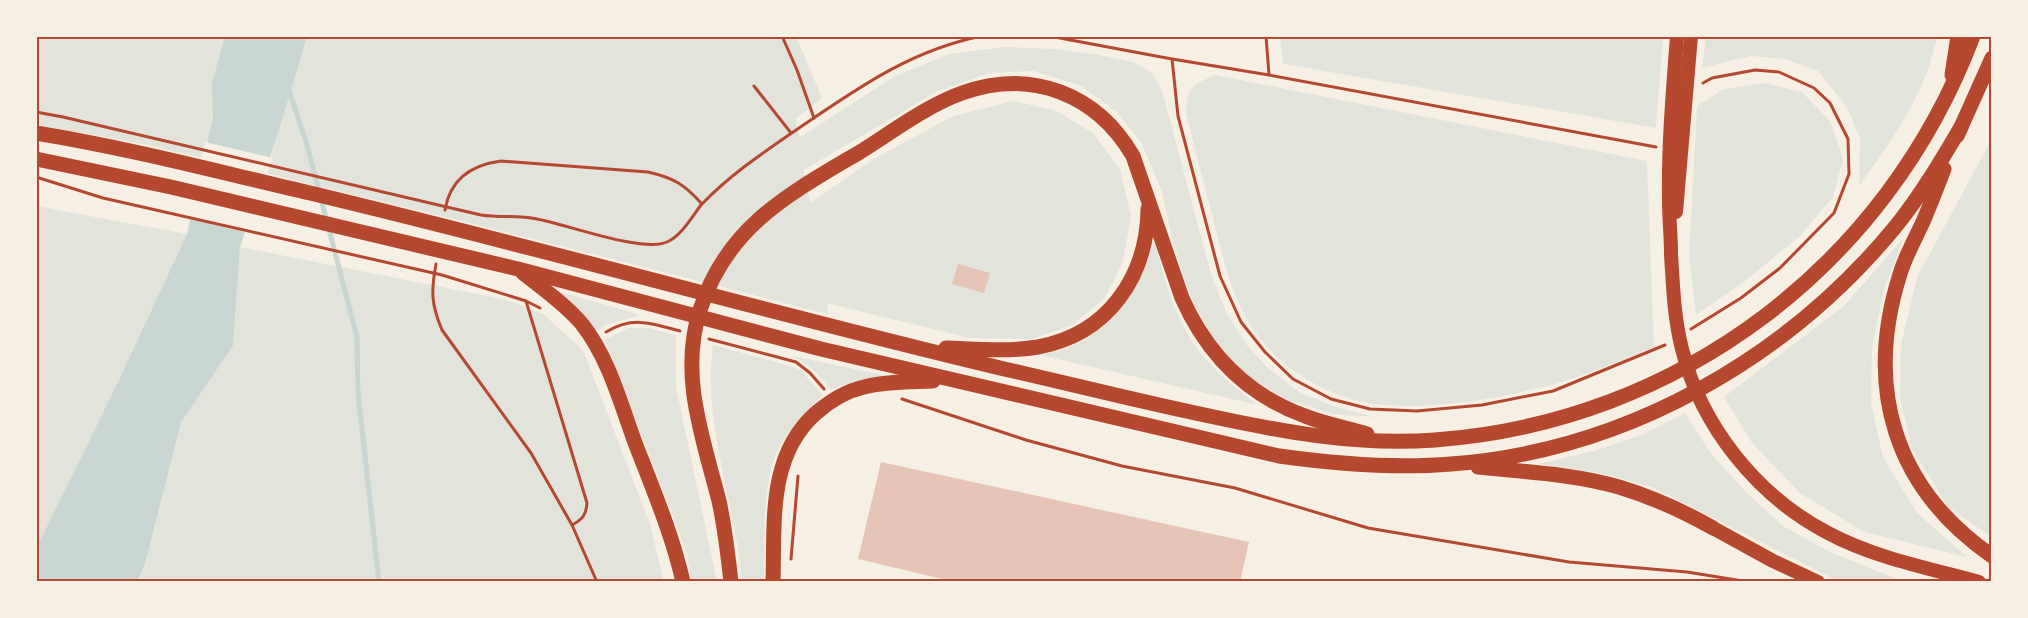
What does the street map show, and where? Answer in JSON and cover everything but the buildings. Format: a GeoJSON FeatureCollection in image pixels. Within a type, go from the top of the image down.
{"type":"FeatureCollection","features":[{"type":"Feature","properties":{"kind":"highway"},"geometry":{"type":"LineString","coordinates":[[1948,98],[1958,36]]}},
{"type":"Feature","properties":{"kind":"highway"},"geometry":{"type":"LineString","coordinates":[[36,133],[177,162],[454,227],[919,348],[1147,403],[1279,431],[1348,440],[1392,441],[1471,436],[1548,422],[1631,393],[1693,363],[1727,343],[1789,298],[1867,221],[1911,162],[1948,98],[1973,36]]}},
{"type":"Feature","properties":{"kind":"highway"},"geometry":{"type":"LineString","coordinates":[[1992,58],[1900,272],[1888,322],[1886,370],[1889,403],[1897,436],[1904,456],[1917,480],[1926,495],[1950,523],[1992,556]]}},
{"type":"Feature","properties":{"kind":"highway"},"geometry":{"type":"LineString","coordinates":[[731,582],[719,504],[696,411],[691,365],[695,330],[705,295],[724,258],[754,223],[783,199],[934,106],[963,93],[994,85],[1020,84],[1045,87],[1077,98],[1104,117],[1115,129],[1125,142],[1140,171],[1182,298],[1191,318],[1214,353],[1229,370],[1246,385],[1286,409],[1392,441]]}},
{"type":"Feature","properties":{"kind":"highway"},"geometry":{"type":"LineString","coordinates":[[1451,465],[1523,454],[1594,435],[1654,412],[1695,392],[1759,354],[1819,307],[1873,253],[1920,194],[1961,127]]}},
{"type":"Feature","properties":{"kind":"highway"},"geometry":{"type":"LineString","coordinates":[[36,159],[171,187],[518,269],[821,349],[1279,456],[1332,463],[1391,466],[1451,465],[1571,477],[1618,487],[1668,505],[1713,528]]}},
{"type":"Feature","properties":{"kind":"highway"},"geometry":{"type":"LineString","coordinates":[[919,348],[1020,349],[1037,347],[1068,338],[1097,321],[1127,288],[1140,263],[1145,245],[1148,207],[1140,171]]}},
{"type":"Feature","properties":{"kind":"highway"},"geometry":{"type":"LineString","coordinates":[[518,269],[569,310],[582,324],[598,349],[612,379],[670,534],[683,582]]}},
{"type":"Feature","properties":{"kind":"highway"},"geometry":{"type":"LineString","coordinates":[[772,582],[777,484],[786,453],[802,428],[828,404],[848,392],[863,387],[948,380]]}},
{"type":"Feature","properties":{"kind":"main road"},"geometry":{"type":"LineString","coordinates":[[1677,36],[1669,200],[1675,307],[1689,373],[1713,423],[1754,477],[1787,507],[1819,528],[1871,552],[1979,582]]}},
{"type":"Feature","properties":{"kind":"main road"},"geometry":{"type":"LineString","coordinates":[[1671,256],[1691,36]]}},
{"type":"Feature","properties":{"kind":"main road"},"geometry":{"type":"LineString","coordinates":[[1713,528],[1773,561],[1818,582]]}},
{"type":"Feature","properties":{"kind":"path"},"geometry":{"type":"LineString","coordinates":[[782,36],[814,118],[896,65],[956,41],[982,36]]}},
{"type":"Feature","properties":{"kind":"path"},"geometry":{"type":"LineString","coordinates":[[1049,36],[1670,150]]}},
{"type":"Feature","properties":{"kind":"path"},"geometry":{"type":"LineString","coordinates":[[1266,36],[1269,75]]}},
{"type":"Feature","properties":{"kind":"path"},"geometry":{"type":"LineString","coordinates":[[1172,60],[1178,116],[1220,276],[1240,322],[1265,352],[1293,379],[1331,399],[1370,409],[1417,411],[1482,405],[1552,391],[1659,349],[1668,343]]}},
{"type":"Feature","properties":{"kind":"path"},"geometry":{"type":"LineString","coordinates":[[1686,332],[1741,298],[1780,268],[1834,213],[1849,174],[1848,139],[1830,103],[1814,88],[1779,72],[1755,70],[1712,78],[1687,90]]}},
{"type":"Feature","properties":{"kind":"path"},"geometry":{"type":"LineString","coordinates":[[754,86],[791,134]]}},
{"type":"Feature","properties":{"kind":"path"},"geometry":{"type":"LineString","coordinates":[[36,112],[182,144],[458,210],[496,217],[537,219],[632,242],[658,244],[672,239],[702,204]]}},
{"type":"Feature","properties":{"kind":"path"},"geometry":{"type":"LineString","coordinates":[[36,177],[103,198],[442,274],[526,302],[587,503],[586,513],[582,520],[572,525]]}},
{"type":"Feature","properties":{"kind":"path"},"geometry":{"type":"LineString","coordinates":[[895,399],[905,399],[1026,440],[1122,466],[1235,488],[1368,528],[1569,562],[1687,572],[1749,582]]}},
{"type":"Feature","properties":{"kind":"path"},"geometry":{"type":"LineString","coordinates":[[791,560],[798,474]]}},
{"type":"Feature","properties":{"kind":"shaded area"},"geometry":{"type":"Polygon","coordinates":[[[36,36],[796,36],[822,98],[796,119],[799,138],[895,76],[949,54],[1005,47],[1057,49],[1136,63],[1152,73],[1162,90],[1211,274],[1226,312],[1246,344],[1268,368],[1299,392],[1336,407],[1374,417],[1331,414],[1288,400],[1244,374],[1213,338],[1190,296],[1173,242],[1162,192],[1142,144],[1117,112],[1081,86],[1034,71],[989,73],[936,92],[804,170],[810,203],[874,159],[953,116],[1014,101],[1057,111],[1094,134],[1120,169],[1131,216],[1123,261],[1105,298],[1072,325],[1032,339],[969,338],[827,303],[828,314],[511,233],[215,161],[108,137],[36,126],[36,36]]]}},
{"type":"Feature","properties":{"kind":"shaded area"},"geometry":{"type":"Polygon","coordinates":[[[225,36],[307,36],[240,247],[233,346],[181,422],[145,564],[137,582],[36,582],[36,549],[187,234],[213,118],[212,83],[225,36]]]}},
{"type":"Feature","properties":{"kind":"shaded area"},"geometry":{"type":"Polygon","coordinates":[[[1280,36],[1663,36],[1656,128],[1283,64],[1280,36]]]}},
{"type":"Feature","properties":{"kind":"shaded area"},"geometry":{"type":"Polygon","coordinates":[[[1706,36],[1938,36],[1921,87],[1888,145],[1859,186],[1860,139],[1848,109],[1818,71],[1785,59],[1750,56],[1702,68],[1706,36]]]}},
{"type":"Feature","properties":{"kind":"shaded area"},"geometry":{"type":"Polygon","coordinates":[[[1216,75],[1647,161],[1654,347],[1551,385],[1509,395],[1441,405],[1375,404],[1337,394],[1301,376],[1285,364],[1257,335],[1240,306],[1223,258],[1186,113],[1188,97],[1193,88],[1216,75]]]}},
{"type":"Feature","properties":{"kind":"shaded area"},"geometry":{"type":"Polygon","coordinates":[[[1765,83],[1802,92],[1830,121],[1843,159],[1833,197],[1800,236],[1745,281],[1696,315],[1689,255],[1697,106],[1724,89],[1765,83]]]}},
{"type":"Feature","properties":{"kind":"shaded area"},"geometry":{"type":"Polygon","coordinates":[[[1992,139],[1992,537],[1949,508],[1912,449],[1900,398],[1901,345],[1917,277],[1992,139]]]}},
{"type":"Feature","properties":{"kind":"shaded area"},"geometry":{"type":"Polygon","coordinates":[[[36,206],[187,234],[36,549],[36,206]]]}},
{"type":"Feature","properties":{"kind":"shaded area"},"geometry":{"type":"Polygon","coordinates":[[[1155,236],[1167,287],[1188,335],[1215,369],[1258,405],[1040,355],[1072,346],[1089,337],[1116,314],[1127,301],[1144,271],[1155,236]]]}},
{"type":"Feature","properties":{"kind":"shaded area"},"geometry":{"type":"Polygon","coordinates":[[[1904,237],[1884,290],[1872,347],[1871,403],[1883,457],[1917,513],[1967,557],[1864,532],[1800,493],[1752,443],[1724,397],[1844,306],[1904,237]]]}},
{"type":"Feature","properties":{"kind":"shaded area"},"geometry":{"type":"Polygon","coordinates":[[[240,247],[507,300],[543,314],[583,350],[650,524],[664,582],[137,582],[145,564],[181,422],[233,346],[240,247]]]}},
{"type":"Feature","properties":{"kind":"shaded area"},"geometry":{"type":"Polygon","coordinates":[[[553,290],[641,315],[606,325],[598,331],[573,304],[553,290]]]}},
{"type":"Feature","properties":{"kind":"shaded area"},"geometry":{"type":"Polygon","coordinates":[[[628,328],[649,328],[676,335],[676,387],[717,582],[692,582],[685,547],[605,340],[628,328]]]}},
{"type":"Feature","properties":{"kind":"shaded area"},"geometry":{"type":"Polygon","coordinates":[[[713,345],[801,370],[823,396],[795,424],[775,457],[766,502],[764,582],[742,582],[739,552],[721,464],[712,405],[713,345]]]}},
{"type":"Feature","properties":{"kind":"shaded area"},"geometry":{"type":"Polygon","coordinates":[[[793,356],[887,376],[848,383],[831,390],[814,371],[793,356]]]}},
{"type":"Feature","properties":{"kind":"shaded area"},"geometry":{"type":"Polygon","coordinates":[[[1685,413],[1712,455],[1746,492],[1783,526],[1830,552],[1904,582],[1845,582],[1834,579],[1652,487],[1605,474],[1538,464],[1594,451],[1641,435],[1685,413]]]}},
{"type":"Feature","properties":{"kind":"pier"},"geometry":{"type":"Polygon","coordinates":[[[205,142],[273,158],[248,233],[187,218],[205,142]]]}},
{"type":"Feature","properties":{"kind":"waterway"},"geometry":{"type":"LineString","coordinates":[[288,87],[307,145],[357,337],[358,393],[379,582]]}}]}
